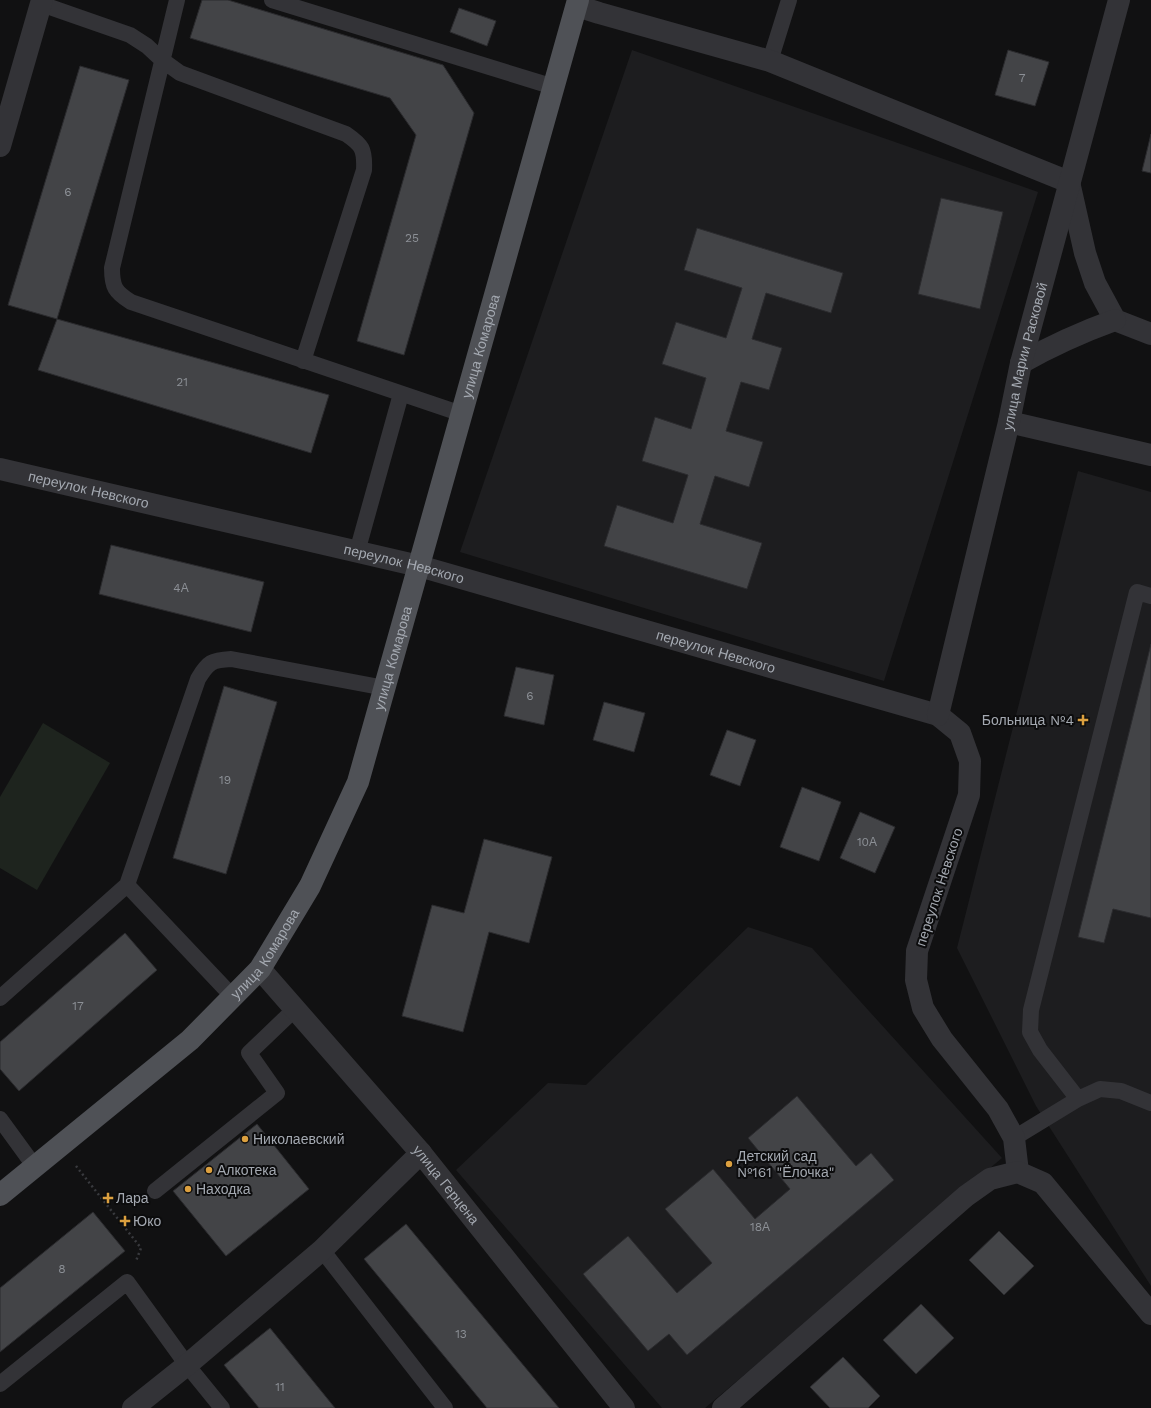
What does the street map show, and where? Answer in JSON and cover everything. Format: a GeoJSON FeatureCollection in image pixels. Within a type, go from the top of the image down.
{"type":"FeatureCollection","features":[{"type":"Feature","properties":{"kind":"main road","name":"улица Комарова"},"geometry":{"type":"LineString","coordinates":[[0,1195],[190,1040],[260,969],[310,886],[358,782],[578,3]]}},
{"type":"Feature","properties":{"kind":"street","name":"улица Марии Расковой"},"geometry":{"type":"LineString","coordinates":[[938,715],[1009,422],[1021,364],[1119,0]]}},
{"type":"Feature","properties":{"kind":"street"},"geometry":{"type":"LineString","coordinates":[[0,146],[42,2]]}},
{"type":"Feature","properties":{"kind":"street"},"geometry":{"type":"LineString","coordinates":[[578,3],[599,13],[770,61],[1069,182],[1085,252],[1095,283],[1115,320],[1151,334]]}},
{"type":"Feature","properties":{"kind":"street"},"geometry":{"type":"LineString","coordinates":[[1021,364],[1082,332],[1115,320]]}},
{"type":"Feature","properties":{"kind":"street"},"geometry":{"type":"LineString","coordinates":[[1009,422],[1151,455]]}},
{"type":"Feature","properties":{"kind":"street","name":"переулок Невского"},"geometry":{"type":"LineString","coordinates":[[0,469],[419,566],[938,715],[960,733],[970,761],[968,795],[918,951],[916,980],[923,1008],[942,1039],[998,1109],[1014,1138],[1018,1172]]}},
{"type":"Feature","properties":{"kind":"street","name":"улица Герцена"},"geometry":{"type":"LineString","coordinates":[[260,969],[420,1153],[624,1408]]}},
{"type":"Feature","properties":{"kind":"street"},"geometry":{"type":"LineString","coordinates":[[133,1408],[187,1365],[322,1250],[420,1153]]}},
{"type":"Feature","properties":{"kind":"street"},"geometry":{"type":"LineString","coordinates":[[723,1408],[966,1196],[990,1179],[1018,1172],[1043,1183],[1151,1314]]}},
{"type":"Feature","properties":{"kind":"lane"},"geometry":{"type":"LineString","coordinates":[[177,0],[112,268],[112,282],[119,295],[131,302],[462,414]]}},
{"type":"Feature","properties":{"kind":"lane"},"geometry":{"type":"LineString","coordinates":[[272,0],[554,87]]}},
{"type":"Feature","properties":{"kind":"lane"},"geometry":{"type":"LineString","coordinates":[[770,61],[789,0]]}},
{"type":"Feature","properties":{"kind":"lane"},"geometry":{"type":"LineString","coordinates":[[42,2],[130,35],[147,46],[162,60],[180,73],[346,134],[358,142],[364,155],[364,170],[303,361]]}},
{"type":"Feature","properties":{"kind":"lane"},"geometry":{"type":"LineString","coordinates":[[357,552],[401,394]]}},
{"type":"Feature","properties":{"kind":"lane"},"geometry":{"type":"LineString","coordinates":[[1078,1099],[1040,1050],[1030,1032],[1031,1010],[1137,592],[1151,596]]}},
{"type":"Feature","properties":{"kind":"lane"},"geometry":{"type":"LineString","coordinates":[[0,998],[127,885],[198,678],[205,667],[217,660],[231,659],[385,688]]}},
{"type":"Feature","properties":{"kind":"lane"},"geometry":{"type":"LineString","coordinates":[[127,885],[233,997]]}},
{"type":"Feature","properties":{"kind":"lane"},"geometry":{"type":"LineString","coordinates":[[156,1191],[277,1093],[249,1053],[295,1010]]}},
{"type":"Feature","properties":{"kind":"lane"},"geometry":{"type":"LineString","coordinates":[[1014,1138],[1078,1099],[1100,1089],[1121,1091],[1151,1103]]}},
{"type":"Feature","properties":{"kind":"lane"},"geometry":{"type":"LineString","coordinates":[[0,1119],[35,1166]]}},
{"type":"Feature","properties":{"kind":"lane"},"geometry":{"type":"LineString","coordinates":[[322,1250],[445,1408]]}},
{"type":"Feature","properties":{"kind":"lane"},"geometry":{"type":"LineString","coordinates":[[0,1384],[128,1282],[187,1365],[222,1408]]}},
{"type":"Feature","properties":{"kind":"path"},"geometry":{"type":"LineString","coordinates":[[74,1163],[141,1248],[128,1282]]}},
{"type":"Feature","properties":{"kind":"shaded area"},"geometry":{"type":"Polygon","coordinates":[[[632,50],[1038,192],[884,681],[460,552],[632,50]]]}},
{"type":"Feature","properties":{"kind":"shaded area","name":"Больница №4"},"geometry":{"type":"Polygon","coordinates":[[[1078,471],[1151,492],[1151,1286],[1036,1106],[957,948],[1078,471]]]}},
{"type":"Feature","properties":{"kind":"shaded area"},"geometry":{"type":"Polygon","coordinates":[[[43,723],[110,763],[37,890],[0,868],[0,797],[43,723]]]}},
{"type":"Feature","properties":{"kind":"shaded area","name":"Детский сад №161 \"Ёлочка\""},"geometry":{"type":"Polygon","coordinates":[[[748,927],[812,948],[1002,1158],[705,1408],[662,1408],[456,1170],[548,1083],[586,1085],[748,927]]]}},
{"type":"Feature","properties":{"kind":"building"},"geometry":{"type":"Polygon","coordinates":[[[202,0],[228,0],[443,65],[474,113],[404,355],[357,341],[416,135],[390,98],[190,38],[202,0]]]}},
{"type":"Feature","properties":{"kind":"building"},"geometry":{"type":"Polygon","coordinates":[[[459,8],[496,21],[487,46],[450,32],[459,8]]]}},
{"type":"Feature","properties":{"kind":"building"},"geometry":{"type":"Polygon","coordinates":[[[1008,50],[1049,62],[1035,106],[995,95],[1008,50]]]}},
{"type":"Feature","properties":{"kind":"building"},"geometry":{"type":"Polygon","coordinates":[[[80,66],[129,80],[57,319],[8,305],[80,66]]]}},
{"type":"Feature","properties":{"kind":"building"},"geometry":{"type":"Polygon","coordinates":[[[1151,134],[1151,173],[1142,171],[1151,134]]]}},
{"type":"Feature","properties":{"kind":"building"},"geometry":{"type":"Polygon","coordinates":[[[941,198],[1003,212],[980,309],[918,294],[941,198]]]}},
{"type":"Feature","properties":{"kind":"building"},"geometry":{"type":"Polygon","coordinates":[[[697,228],[843,273],[831,313],[766,293],[752,339],[782,348],[769,390],[741,382],[726,431],[763,442],[749,487],[715,476],[700,524],[762,543],[747,589],[604,546],[617,505],[673,523],[688,475],[642,461],[655,417],[691,429],[706,378],[662,364],[676,322],[726,338],[742,288],[684,270],[697,228]]]}},
{"type":"Feature","properties":{"kind":"building"},"geometry":{"type":"Polygon","coordinates":[[[57,319],[329,395],[311,453],[38,370],[57,319]]]}},
{"type":"Feature","properties":{"kind":"building"},"geometry":{"type":"Polygon","coordinates":[[[111,545],[264,582],[251,632],[99,594],[111,545]]]}},
{"type":"Feature","properties":{"kind":"building"},"geometry":{"type":"Polygon","coordinates":[[[1151,644],[1151,918],[1113,909],[1104,943],[1078,937],[1151,644]]]}},
{"type":"Feature","properties":{"kind":"building"},"geometry":{"type":"Polygon","coordinates":[[[516,667],[554,675],[544,725],[504,716],[516,667]]]}},
{"type":"Feature","properties":{"kind":"building"},"geometry":{"type":"Polygon","coordinates":[[[224,686],[277,702],[226,874],[173,858],[224,686]]]}},
{"type":"Feature","properties":{"kind":"building"},"geometry":{"type":"Polygon","coordinates":[[[604,702],[645,713],[634,752],[593,740],[604,702]]]}},
{"type":"Feature","properties":{"kind":"building"},"geometry":{"type":"Polygon","coordinates":[[[727,730],[756,740],[740,786],[710,775],[727,730]]]}},
{"type":"Feature","properties":{"kind":"building"},"geometry":{"type":"Polygon","coordinates":[[[802,787],[841,802],[819,861],[780,847],[802,787]]]}},
{"type":"Feature","properties":{"kind":"building"},"geometry":{"type":"Polygon","coordinates":[[[860,812],[895,827],[875,873],[840,858],[860,812]]]}},
{"type":"Feature","properties":{"kind":"building"},"geometry":{"type":"Polygon","coordinates":[[[484,839],[552,857],[529,943],[489,932],[463,1032],[402,1016],[432,905],[464,913],[484,839]]]}},
{"type":"Feature","properties":{"kind":"building"},"geometry":{"type":"Polygon","coordinates":[[[125,933],[157,970],[19,1091],[0,1069],[0,1042],[125,933]]]}},
{"type":"Feature","properties":{"kind":"building"},"geometry":{"type":"Polygon","coordinates":[[[797,1096],[856,1166],[871,1153],[894,1180],[687,1355],[669,1334],[648,1351],[583,1274],[628,1236],[677,1293],[712,1263],[665,1209],[713,1169],[755,1219],[790,1189],[748,1138],[797,1096]]]}},
{"type":"Feature","properties":{"kind":"building"},"geometry":{"type":"Polygon","coordinates":[[[257,1124],[309,1189],[226,1256],[173,1191],[257,1124]]]}},
{"type":"Feature","properties":{"kind":"building"},"geometry":{"type":"Polygon","coordinates":[[[93,1212],[125,1251],[0,1352],[0,1288],[93,1212]]]}},
{"type":"Feature","properties":{"kind":"building"},"geometry":{"type":"Polygon","coordinates":[[[406,1224],[559,1408],[487,1408],[364,1259],[406,1224]]]}},
{"type":"Feature","properties":{"kind":"building"},"geometry":{"type":"Polygon","coordinates":[[[999,1231],[1034,1266],[1004,1295],[969,1260],[999,1231]]]}},
{"type":"Feature","properties":{"kind":"building"},"geometry":{"type":"Polygon","coordinates":[[[921,1304],[954,1338],[916,1374],[883,1340],[921,1304]]]}},
{"type":"Feature","properties":{"kind":"building"},"geometry":{"type":"Polygon","coordinates":[[[270,1328],[335,1408],[259,1408],[224,1365],[270,1328]]]}},
{"type":"Feature","properties":{"kind":"building"},"geometry":{"type":"Polygon","coordinates":[[[843,1357],[880,1396],[868,1408],[830,1408],[810,1387],[843,1357]]]}},
{"type":"Feature","properties":{"kind":"place","name":"Больница №4"},"geometry":{"type":"Point","coordinates":[1083,720]}},
{"type":"Feature","properties":{"kind":"place","name":"Николаевский"},"geometry":{"type":"Point","coordinates":[245,1139]}},
{"type":"Feature","properties":{"kind":"place","name":"Детский сад №161 \"Ёлочка\""},"geometry":{"type":"Point","coordinates":[729,1164]}},
{"type":"Feature","properties":{"kind":"place","name":"Алкотека"},"geometry":{"type":"Point","coordinates":[209,1170]}},
{"type":"Feature","properties":{"kind":"place","name":"Находка"},"geometry":{"type":"Point","coordinates":[188,1189]}},
{"type":"Feature","properties":{"kind":"place","name":"Лара"},"geometry":{"type":"Point","coordinates":[108,1198]}},
{"type":"Feature","properties":{"kind":"place","name":"Юко"},"geometry":{"type":"Point","coordinates":[125,1221]}}]}
